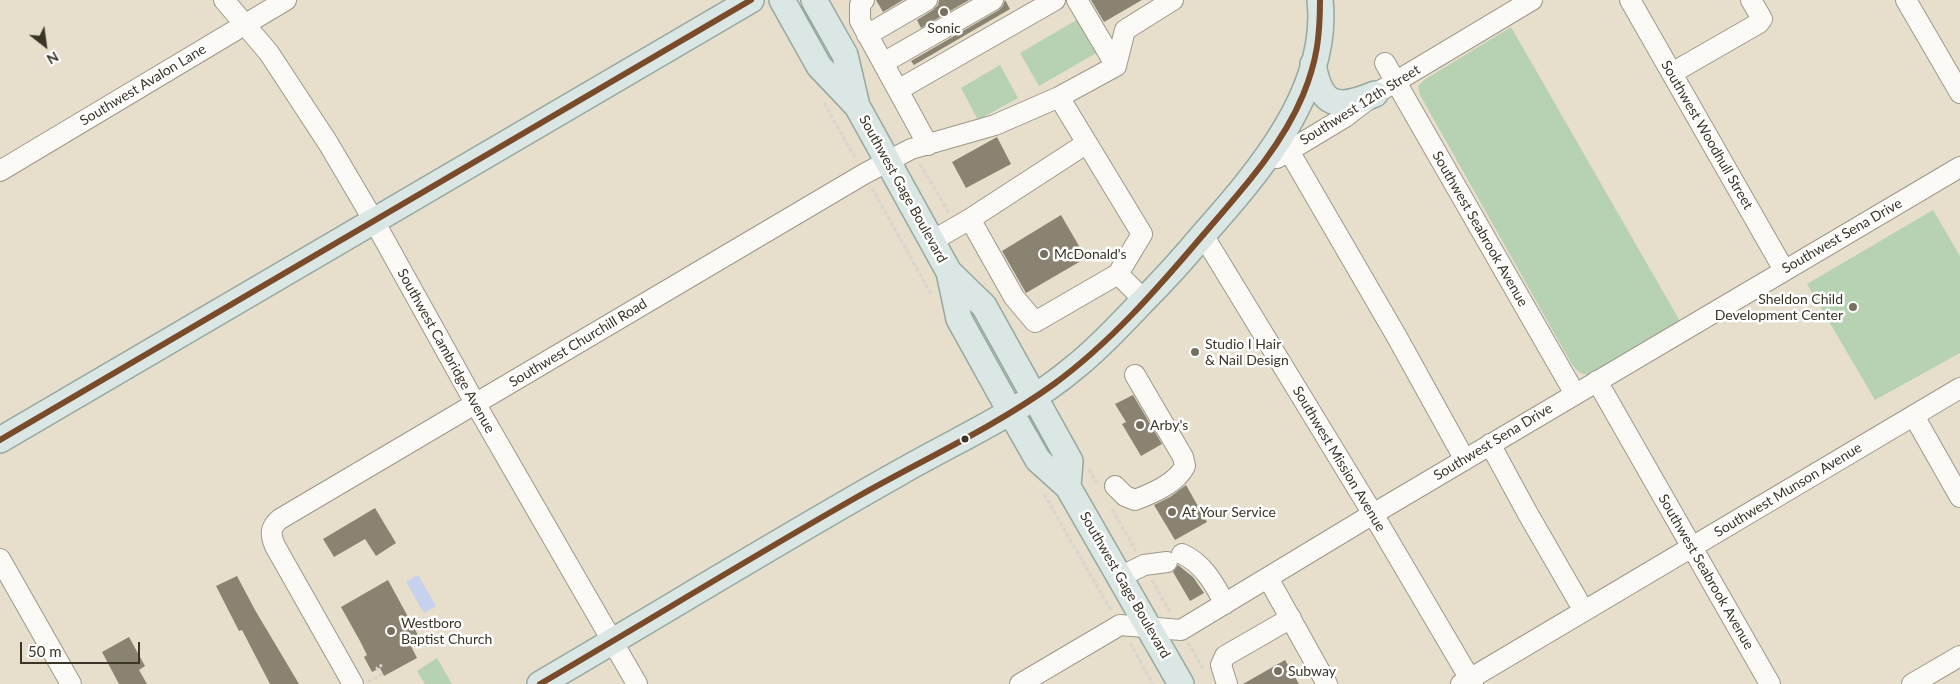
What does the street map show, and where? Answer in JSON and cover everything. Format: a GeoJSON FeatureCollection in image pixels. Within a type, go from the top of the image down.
{"type":"FeatureCollection","features":[{"type":"Feature","properties":{"kind":"main road"},"geometry":{"type":"LineString","coordinates":[[0,440],[751,0]]}},
{"type":"Feature","properties":{"kind":"main road","name":"Southwest Gage Boulevard"},"geometry":{"type":"LineString","coordinates":[[782,0],[820,66],[857,106],[949,272],[959,319],[1010,411],[1038,460],[1068,486],[1181,684]]}},
{"type":"Feature","properties":{"kind":"main road","name":"Southwest Gage Boulevard"},"geometry":{"type":"LineString","coordinates":[[814,0],[845,55],[857,106]]}},
{"type":"Feature","properties":{"kind":"main road"},"geometry":{"type":"LineString","coordinates":[[1250,180],[1288,125],[1302,99],[1320,36],[1320,0]]}},
{"type":"Feature","properties":{"kind":"main road"},"geometry":{"type":"LineString","coordinates":[[1313,64],[1318,87],[1323,95],[1331,101],[1341,103],[1356,102],[1385,88]]}},
{"type":"Feature","properties":{"kind":"main road","name":"Southwest 12th Street"},"geometry":{"type":"LineString","coordinates":[[540,684],[899,473],[1010,411],[1076,367],[1179,264],[1230,206],[1250,180]]}},
{"type":"Feature","properties":{"kind":"main road","name":"Southwest Gage Boulevard"},"geometry":{"type":"LineString","coordinates":[[949,272],[984,306],[1035,396],[1070,461],[1068,486]]}},
{"type":"Feature","properties":{"kind":"street","name":"Southwest Cambridge Avenue"},"geometry":{"type":"LineString","coordinates":[[224,0],[270,53],[328,143],[636,684]]}},
{"type":"Feature","properties":{"kind":"street","name":"Southwest Avalon Lane"},"geometry":{"type":"LineString","coordinates":[[0,171],[286,0]]}},
{"type":"Feature","properties":{"kind":"street"},"geometry":{"type":"LineString","coordinates":[[864,0],[860,5],[860,20],[928,145]]}},
{"type":"Feature","properties":{"kind":"street"},"geometry":{"type":"LineString","coordinates":[[868,35],[927,0]]}},
{"type":"Feature","properties":{"kind":"street"},"geometry":{"type":"LineString","coordinates":[[883,63],[993,0]]}},
{"type":"Feature","properties":{"kind":"street"},"geometry":{"type":"LineString","coordinates":[[898,90],[1030,6],[1055,0]]}},
{"type":"Feature","properties":{"kind":"street"},"geometry":{"type":"LineString","coordinates":[[1077,0],[1116,66]]}},
{"type":"Feature","properties":{"kind":"street"},"geometry":{"type":"LineString","coordinates":[[1116,66],[1125,30],[1173,0]]}},
{"type":"Feature","properties":{"kind":"street","name":"Southwest 12th Street"},"geometry":{"type":"LineString","coordinates":[[1250,180],[1289,151],[1345,117],[1385,88],[1532,0]]}},
{"type":"Feature","properties":{"kind":"street","name":"Southwest Woodhull Street"},"geometry":{"type":"LineString","coordinates":[[1630,0],[1784,270]]}},
{"type":"Feature","properties":{"kind":"street"},"geometry":{"type":"LineString","coordinates":[[1906,0],[1960,93]]}},
{"type":"Feature","properties":{"kind":"street"},"geometry":{"type":"LineString","coordinates":[[1672,73],[1759,23],[1762,18],[1755,7]]}},
{"type":"Feature","properties":{"kind":"street","name":"Southwest Seabrook Avenue"},"geometry":{"type":"LineString","coordinates":[[1384,63],[1385,88],[1575,394]]}},
{"type":"Feature","properties":{"kind":"street","name":"Southwest Churchill Road"},"geometry":{"type":"LineString","coordinates":[[353,684],[274,546],[271,530],[280,519],[888,161],[911,149],[995,124],[1059,97],[1116,66]]}},
{"type":"Feature","properties":{"kind":"street"},"geometry":{"type":"LineString","coordinates":[[970,219],[1014,297],[1035,322],[1118,274],[1142,234],[1059,97]]}},
{"type":"Feature","properties":{"kind":"street"},"geometry":{"type":"LineString","coordinates":[[932,241],[970,219],[1087,143]]}},
{"type":"Feature","properties":{"kind":"street"},"geometry":{"type":"LineString","coordinates":[[1289,151],[1397,337],[1464,460]]}},
{"type":"Feature","properties":{"kind":"street","name":"Southwest Sena Drive"},"geometry":{"type":"LineString","coordinates":[[1181,630],[1490,444],[1960,167]]}},
{"type":"Feature","properties":{"kind":"street","name":"Southwest Mission Avenue"},"geometry":{"type":"LineString","coordinates":[[1203,235],[1373,514],[1468,682]]}},
{"type":"Feature","properties":{"kind":"street"},"geometry":{"type":"LineString","coordinates":[[1118,274],[1144,300]]}},
{"type":"Feature","properties":{"kind":"street"},"geometry":{"type":"LineString","coordinates":[[1109,489],[1135,500],[1146,496],[1180,476],[1186,466],[1183,457],[1135,375]]}},
{"type":"Feature","properties":{"kind":"street","name":"Southwest Seabrook Avenue"},"geometry":{"type":"LineString","coordinates":[[1597,381],[1770,684]]}},
{"type":"Feature","properties":{"kind":"street","name":"Southwest Munson Avenue"},"geometry":{"type":"LineString","coordinates":[[1468,682],[1960,388]]}},
{"type":"Feature","properties":{"kind":"street"},"geometry":{"type":"LineString","coordinates":[[1914,416],[1960,497]]}},
{"type":"Feature","properties":{"kind":"street"},"geometry":{"type":"LineString","coordinates":[[1490,444],[1584,611]]}},
{"type":"Feature","properties":{"kind":"street"},"geometry":{"type":"LineString","coordinates":[[1120,577],[1144,565],[1174,558],[1196,562],[1214,584],[1225,604]]}},
{"type":"Feature","properties":{"kind":"street"},"geometry":{"type":"LineString","coordinates":[[0,559],[71,684]]}},
{"type":"Feature","properties":{"kind":"street"},"geometry":{"type":"LineString","coordinates":[[1268,578],[1327,684]]}},
{"type":"Feature","properties":{"kind":"street"},"geometry":{"type":"LineString","coordinates":[[1227,684],[1221,665],[1225,656],[1291,618]]}},
{"type":"Feature","properties":{"kind":"street"},"geometry":{"type":"LineString","coordinates":[[1020,684],[1120,625],[1150,629],[1181,630]]}},
{"type":"Feature","properties":{"kind":"street"},"geometry":{"type":"LineString","coordinates":[[1912,684],[1960,656]]}},
{"type":"Feature","properties":{"kind":"path"},"geometry":{"type":"LineString","coordinates":[[1088,467],[1109,489]]}},
{"type":"Feature","properties":{"kind":"path"},"geometry":{"type":"LineString","coordinates":[[1112,508],[1207,676]]}},
{"type":"Feature","properties":{"kind":"path"},"geometry":{"type":"LineString","coordinates":[[366,684],[381,675],[377,668],[382,665]]}},
{"type":"Feature","properties":{"kind":"green space"},"geometry":{"type":"Polygon","coordinates":[[[1080,18],[1098,52],[1039,86],[1020,53],[1080,18]]]}},
{"type":"Feature","properties":{"kind":"green space"},"geometry":{"type":"Polygon","coordinates":[[[1511,27],[1681,323],[1591,375],[1579,371],[1570,361],[1420,95],[1418,86],[1424,80],[1511,27]]]}},
{"type":"Feature","properties":{"kind":"green space"},"geometry":{"type":"Polygon","coordinates":[[[1000,65],[1018,98],[978,120],[961,88],[1000,65]]]}},
{"type":"Feature","properties":{"kind":"green space"},"geometry":{"type":"Polygon","coordinates":[[[1933,210],[1960,256],[1960,353],[1875,400],[1807,284],[1933,210]]]}},
{"type":"Feature","properties":{"kind":"green space"},"geometry":{"type":"Polygon","coordinates":[[[437,658],[452,684],[425,684],[417,671],[437,658]]]}},
{"type":"Feature","properties":{"kind":"water"},"geometry":{"type":"Polygon","coordinates":[[[418,575],[436,606],[424,613],[406,582],[418,575]]]}},
{"type":"Feature","properties":{"kind":"building"},"geometry":{"type":"Polygon","coordinates":[[[876,0],[903,0],[883,12],[876,0]]]}},
{"type":"Feature","properties":{"kind":"building"},"geometry":{"type":"Polygon","coordinates":[[[939,0],[969,0],[921,28],[917,20],[933,10],[938,5],[939,0]]]}},
{"type":"Feature","properties":{"kind":"building"},"geometry":{"type":"Polygon","coordinates":[[[1005,0],[1010,9],[914,65],[911,61],[999,10],[1005,0]]]}},
{"type":"Feature","properties":{"kind":"building"},"geometry":{"type":"Polygon","coordinates":[[[1091,0],[1142,0],[1104,22],[1091,0]]]}},
{"type":"Feature","properties":{"kind":"building"},"geometry":{"type":"Polygon","coordinates":[[[997,137],[1011,164],[966,188],[952,162],[997,137]]]}},
{"type":"Feature","properties":{"kind":"building","name":"McDonald's"},"geometry":{"type":"Polygon","coordinates":[[[1061,215],[1086,258],[1026,293],[1002,251],[1061,215]]]}},
{"type":"Feature","properties":{"kind":"building","name":"Arby's"},"geometry":{"type":"Polygon","coordinates":[[[1133,395],[1162,444],[1141,456],[1122,424],[1126,422],[1115,404],[1133,395]]]}},
{"type":"Feature","properties":{"kind":"building"},"geometry":{"type":"Polygon","coordinates":[[[1186,485],[1207,522],[1175,540],[1154,505],[1170,497],[1186,485]]]}},
{"type":"Feature","properties":{"kind":"building"},"geometry":{"type":"Polygon","coordinates":[[[375,508],[396,543],[376,556],[365,539],[334,557],[323,539],[375,508]]]}},
{"type":"Feature","properties":{"kind":"building"},"geometry":{"type":"Polygon","coordinates":[[[1178,565],[1193,577],[1204,593],[1190,601],[1173,572],[1178,565]]]}},
{"type":"Feature","properties":{"kind":"building"},"geometry":{"type":"Polygon","coordinates":[[[237,576],[299,684],[270,684],[242,630],[239,631],[216,586],[237,576]]]}},
{"type":"Feature","properties":{"kind":"building","name":"Westboro Baptist Church"},"geometry":{"type":"Polygon","coordinates":[[[388,580],[419,637],[409,642],[417,658],[384,676],[380,668],[372,672],[364,657],[367,655],[341,607],[388,580]]]}},
{"type":"Feature","properties":{"kind":"building"},"geometry":{"type":"Polygon","coordinates":[[[129,637],[145,666],[139,670],[147,684],[119,684],[102,652],[129,637]]]}},
{"type":"Feature","properties":{"kind":"building","name":"Subway"},"geometry":{"type":"Polygon","coordinates":[[[1285,660],[1299,684],[1243,684],[1285,660]]]}},
{"type":"Feature","properties":{"kind":"transit line"},"geometry":{"type":"LineString","coordinates":[[0,440],[751,0]]}},
{"type":"Feature","properties":{"kind":"transit line"},"geometry":{"type":"LineString","coordinates":[[540,684],[817,520],[1007,415],[1054,384],[1095,351],[1133,314],[1186,255],[1259,169],[1283,133],[1303,95],[1312,71],[1318,37],[1320,0]]}},
{"type":"Feature","properties":{"kind":"place","name":"Sonic"},"geometry":{"type":"Point","coordinates":[944,12]}},
{"type":"Feature","properties":{"kind":"place","name":"McDonald's"},"geometry":{"type":"Point","coordinates":[1044,254]}},
{"type":"Feature","properties":{"kind":"place","name":"Sheldon Child Development Center"},"geometry":{"type":"Point","coordinates":[1853,307]}},
{"type":"Feature","properties":{"kind":"place","name":"Studio I Hair & Nail Design"},"geometry":{"type":"Point","coordinates":[1195,352]}},
{"type":"Feature","properties":{"kind":"place","name":"Arby's"},"geometry":{"type":"Point","coordinates":[1140,425]}},
{"type":"Feature","properties":{"kind":"place","name":"At Your Service"},"geometry":{"type":"Point","coordinates":[1172,512]}},
{"type":"Feature","properties":{"kind":"place","name":"Westboro Baptist Church"},"geometry":{"type":"Point","coordinates":[391,631]}},
{"type":"Feature","properties":{"kind":"place","name":"Subway"},"geometry":{"type":"Point","coordinates":[1278,671]}}]}
